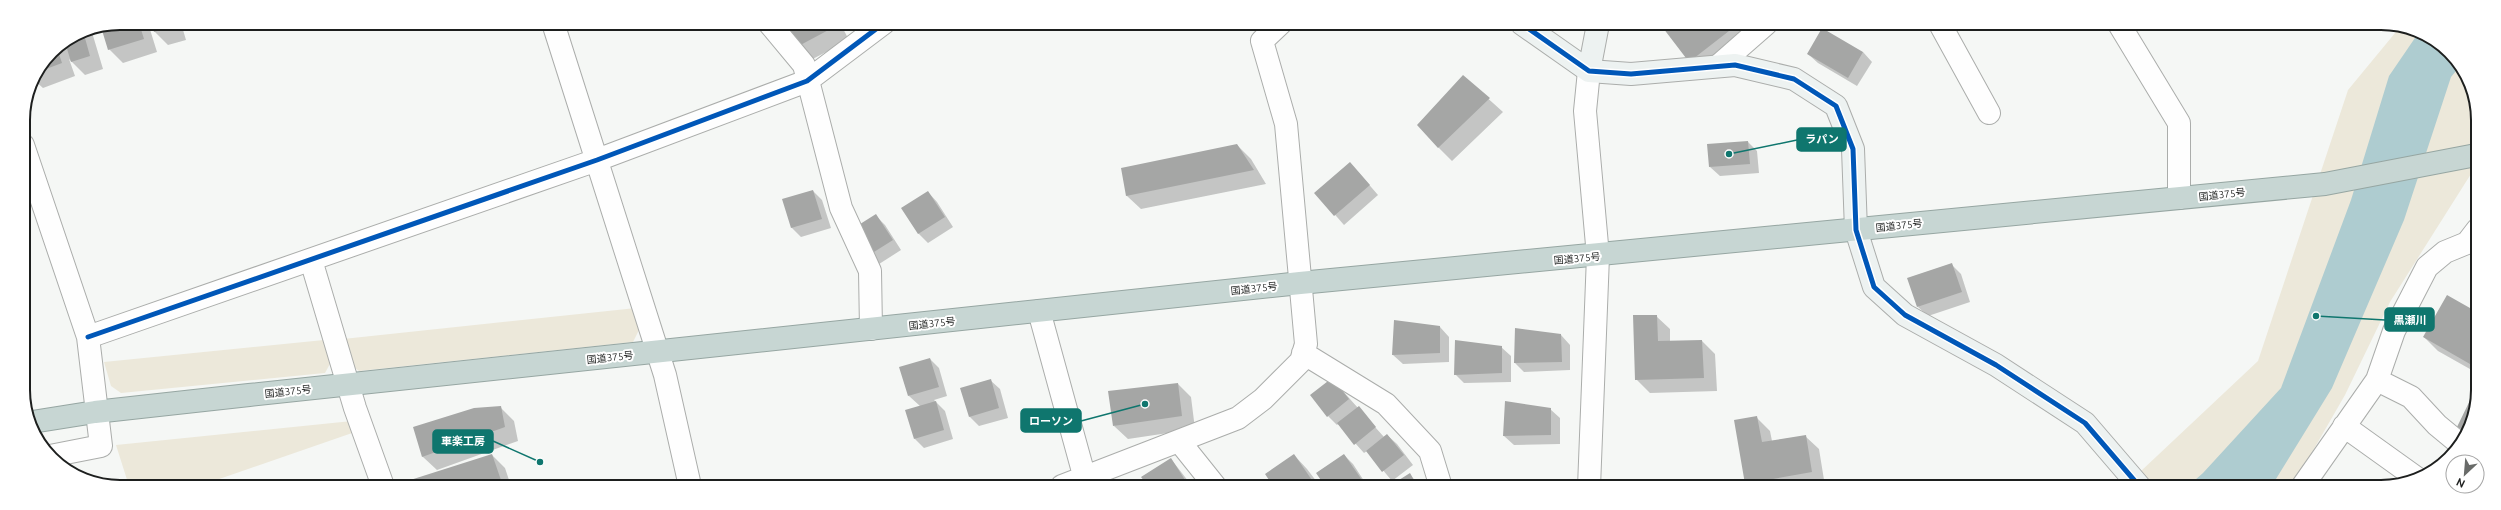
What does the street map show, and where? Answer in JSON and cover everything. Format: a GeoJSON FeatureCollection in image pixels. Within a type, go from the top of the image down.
{"type":"FeatureCollection","features":[{"type":"Feature","properties":{"kind":"highway","name":"国道375号"},"geometry":{"type":"LineString","coordinates":[[36,421],[95,412],[1300,283],[1598,256],[2325,184],[2471,156]]}},
{"type":"Feature","properties":{"kind":"street"},"geometry":{"type":"LineString","coordinates":[[556,30],[658,352],[689,480]]}},
{"type":"Feature","properties":{"kind":"street"},"geometry":{"type":"LineString","coordinates":[[776,30],[804,64],[807,81],[841,208],[870,271],[871,329]]}},
{"type":"Feature","properties":{"kind":"street"},"geometry":{"type":"LineString","coordinates":[[88,337],[597,160],[807,81],[875,30]]}},
{"type":"Feature","properties":{"kind":"street"},"geometry":{"type":"LineString","coordinates":[[1090,480],[1179,441],[1238,418],[1263,399],[1302,361],[1306,344],[1286,124],[1262,41],[1274,30]]}},
{"type":"Feature","properties":{"kind":"street"},"geometry":{"type":"LineString","coordinates":[[1531,30],[1589,71],[1631,74],[1735,65],[1794,79],[1836,106],[1853,149],[1856,230],[1874,287],[1904,315],[1996,365],[2085,423],[2129,480]]}},
{"type":"Feature","properties":{"kind":"street"},"geometry":{"type":"LineString","coordinates":[[1589,480],[1598,256],[1585,112],[1589,71],[1597,30]]}},
{"type":"Feature","properties":{"kind":"street"},"geometry":{"type":"LineString","coordinates":[[1718,66],[1759,30]]}},
{"type":"Feature","properties":{"kind":"street"},"geometry":{"type":"LineString","coordinates":[[1943,30],[1989,113]]}},
{"type":"Feature","properties":{"kind":"street"},"geometry":{"type":"LineString","coordinates":[[2123,30],[2180,123],[2179,198]]}},
{"type":"Feature","properties":{"kind":"street"},"geometry":{"type":"LineString","coordinates":[[30,166],[88,337],[95,412],[101,446],[57,455]]}},
{"type":"Feature","properties":{"kind":"street"},"geometry":{"type":"LineString","coordinates":[[2307,480],[2377,380],[2403,311],[2427,267],[2445,252],[2467,243],[2471,237]]}},
{"type":"Feature","properties":{"kind":"street"},"geometry":{"type":"LineString","coordinates":[[311,260],[348,385],[381,480]]}},
{"type":"Feature","properties":{"kind":"street"},"geometry":{"type":"LineString","coordinates":[[1039,311],[1084,480]]}},
{"type":"Feature","properties":{"kind":"street"},"geometry":{"type":"LineString","coordinates":[[1304,353],[1386,404],[1430,452],[1440,480]]}},
{"type":"Feature","properties":{"kind":"street"},"geometry":{"type":"LineString","coordinates":[[2377,380],[2411,397],[2437,425],[2455,440]]}},
{"type":"Feature","properties":{"kind":"street"},"geometry":{"type":"LineString","coordinates":[[2344,426],[2411,475]]}},
{"type":"Feature","properties":{"kind":"street"},"geometry":{"type":"LineString","coordinates":[[1179,441],[1210,480]]}},
{"type":"Feature","properties":{"kind":"shaded area"},"geometry":{"type":"Polygon","coordinates":[[[2396,32],[2421,39],[2431,45],[2452,65],[2459,75],[2468,97],[2471,114],[2471,174],[2390,302],[2345,395],[2296,480],[2131,480],[2258,361],[2348,90],[2396,32]]]}},
{"type":"Feature","properties":{"kind":"shaded area"},"geometry":{"type":"Polygon","coordinates":[[[636,308],[640,328],[633,342],[359,371],[348,363],[343,339],[636,308]]]}},
{"type":"Feature","properties":{"kind":"shaded area"},"geometry":{"type":"Polygon","coordinates":[[[324,340],[331,362],[325,373],[121,393],[111,386],[104,362],[324,340]]]}},
{"type":"Feature","properties":{"kind":"shaded area"},"geometry":{"type":"Polygon","coordinates":[[[352,421],[355,432],[216,480],[127,480],[116,445],[352,421]]]}},
{"type":"Feature","properties":{"kind":"water"},"geometry":{"type":"Polygon","coordinates":[[[2416,37],[2431,45],[2440,52],[2456,71],[2451,77],[2404,220],[2332,388],[2275,480],[2195,480],[2281,388],[2351,200],[2389,76],[2416,37]]]}},
{"type":"Feature","properties":{"kind":"building"},"geometry":{"type":"Polygon","coordinates":[[[141,30],[144,39],[108,50],[102,32],[141,30]]]}},
{"type":"Feature","properties":{"kind":"building"},"geometry":{"type":"Polygon","coordinates":[[[781,30],[828,30],[791,50],[781,30]]]}},
{"type":"Feature","properties":{"kind":"building"},"geometry":{"type":"Polygon","coordinates":[[[1665,30],[1730,30],[1689,62],[1665,30]]]}},
{"type":"Feature","properties":{"kind":"building"},"geometry":{"type":"Polygon","coordinates":[[[1821,30],[1825,30],[1863,52],[1848,78],[1807,54],[1821,30]]]}},
{"type":"Feature","properties":{"kind":"building"},"geometry":{"type":"Polygon","coordinates":[[[85,37],[90,56],[71,62],[67,48],[85,37]]]}},
{"type":"Feature","properties":{"kind":"building"},"geometry":{"type":"Polygon","coordinates":[[[59,54],[62,63],[46,69],[59,54]]]}},
{"type":"Feature","properties":{"kind":"building"},"geometry":{"type":"Polygon","coordinates":[[[1463,75],[1490,98],[1438,148],[1417,125],[1463,75]]]}},
{"type":"Feature","properties":{"kind":"building"},"geometry":{"type":"Polygon","coordinates":[[[1748,141],[1750,164],[1709,167],[1707,144],[1748,141]]]}},
{"type":"Feature","properties":{"kind":"building"},"geometry":{"type":"Polygon","coordinates":[[[1237,144],[1254,170],[1126,196],[1121,168],[1237,144]]]}},
{"type":"Feature","properties":{"kind":"building"},"geometry":{"type":"Polygon","coordinates":[[[1350,162],[1370,185],[1334,216],[1314,193],[1350,162]]]}},
{"type":"Feature","properties":{"kind":"building"},"geometry":{"type":"Polygon","coordinates":[[[813,190],[822,219],[791,228],[782,199],[813,190]]]}},
{"type":"Feature","properties":{"kind":"building"},"geometry":{"type":"Polygon","coordinates":[[[928,191],[945,217],[918,234],[901,208],[928,191]]]}},
{"type":"Feature","properties":{"kind":"building"},"geometry":{"type":"Polygon","coordinates":[[[876,214],[893,240],[866,257],[849,231],[876,214]]]}},
{"type":"Feature","properties":{"kind":"building"},"geometry":{"type":"Polygon","coordinates":[[[1952,263],[1962,292],[1917,307],[1907,278],[1952,263]]]}},
{"type":"Feature","properties":{"kind":"building"},"geometry":{"type":"Polygon","coordinates":[[[2447,295],[2471,309],[2470,364],[2423,337],[2447,295]]]}},
{"type":"Feature","properties":{"kind":"building"},"geometry":{"type":"Polygon","coordinates":[[[1633,315],[1657,315],[1658,341],[1702,340],[1704,378],[1635,380],[1633,315]]]}},
{"type":"Feature","properties":{"kind":"building"},"geometry":{"type":"Polygon","coordinates":[[[1394,320],[1440,326],[1440,353],[1392,355],[1394,320]]]}},
{"type":"Feature","properties":{"kind":"building"},"geometry":{"type":"Polygon","coordinates":[[[1515,328],[1561,334],[1562,362],[1514,363],[1515,328]]]}},
{"type":"Feature","properties":{"kind":"building"},"geometry":{"type":"Polygon","coordinates":[[[1455,340],[1502,346],[1502,373],[1454,375],[1455,340]]]}},
{"type":"Feature","properties":{"kind":"building"},"geometry":{"type":"Polygon","coordinates":[[[930,358],[939,387],[908,396],[899,367],[930,358]]]}},
{"type":"Feature","properties":{"kind":"building"},"geometry":{"type":"Polygon","coordinates":[[[1332,378],[1349,399],[1327,417],[1310,395],[1332,378]]]}},
{"type":"Feature","properties":{"kind":"building"},"geometry":{"type":"Polygon","coordinates":[[[991,379],[999,408],[969,417],[960,388],[991,379]]]}},
{"type":"Feature","properties":{"kind":"building"},"geometry":{"type":"Polygon","coordinates":[[[1178,383],[1182,416],[1113,426],[1108,391],[1178,383]]]}},
{"type":"Feature","properties":{"kind":"building"},"geometry":{"type":"Polygon","coordinates":[[[2470,400],[2468,413],[2462,429],[2457,427],[2470,400]]]}},
{"type":"Feature","properties":{"kind":"building"},"geometry":{"type":"Polygon","coordinates":[[[936,401],[944,430],[914,439],[905,410],[936,401]]]}},
{"type":"Feature","properties":{"kind":"building"},"geometry":{"type":"Polygon","coordinates":[[[1505,401],[1551,408],[1551,435],[1503,436],[1505,401]]]}},
{"type":"Feature","properties":{"kind":"building"},"geometry":{"type":"Polygon","coordinates":[[[501,406],[505,427],[422,457],[413,427],[474,408],[501,406]]]}},
{"type":"Feature","properties":{"kind":"building"},"geometry":{"type":"Polygon","coordinates":[[[1359,406],[1376,427],[1354,445],[1337,423],[1359,406]]]}},
{"type":"Feature","properties":{"kind":"building"},"geometry":{"type":"Polygon","coordinates":[[[1757,416],[1762,442],[1806,435],[1812,472],[1767,480],[1744,480],[1734,420],[1757,416]]]}},
{"type":"Feature","properties":{"kind":"building"},"geometry":{"type":"Polygon","coordinates":[[[1387,434],[1404,455],[1382,472],[1366,451],[1387,434]]]}},
{"type":"Feature","properties":{"kind":"building"},"geometry":{"type":"Polygon","coordinates":[[[492,454],[501,480],[410,480],[492,454]]]}},
{"type":"Feature","properties":{"kind":"building"},"geometry":{"type":"Polygon","coordinates":[[[1294,454],[1312,480],[1269,480],[1265,474],[1294,454]]]}},
{"type":"Feature","properties":{"kind":"building"},"geometry":{"type":"Polygon","coordinates":[[[1344,454],[1362,480],[1321,480],[1316,473],[1344,454]]]}},
{"type":"Feature","properties":{"kind":"building"},"geometry":{"type":"Polygon","coordinates":[[[1171,458],[1185,480],[1143,480],[1141,477],[1171,458]]]}},
{"type":"Feature","properties":{"kind":"building"},"geometry":{"type":"Polygon","coordinates":[[[1410,473],[1414,480],[1399,480],[1410,473]]]}},
{"type":"Feature","properties":{"kind":"cycle path"},"geometry":{"type":"LineString","coordinates":[[88,337],[597,160],[807,81],[875,30]]}},
{"type":"Feature","properties":{"kind":"cycle path"},"geometry":{"type":"LineString","coordinates":[[1531,30],[1589,71],[1631,74],[1735,65],[1794,79],[1836,106],[1853,149],[1856,230],[1874,287],[1905,315],[1996,365],[2085,423],[2134,480]]}},
{"type":"Feature","properties":{"kind":"place","name":"ラパン"},"geometry":{"type":"Point","coordinates":[1729,154]}},
{"type":"Feature","properties":{"kind":"place","name":"黒瀬川"},"geometry":{"type":"Point","coordinates":[2316,316]}},
{"type":"Feature","properties":{"kind":"place","name":"ローソン"},"geometry":{"type":"Point","coordinates":[1145,404]}},
{"type":"Feature","properties":{"kind":"place","name":"車楽工房"},"geometry":{"type":"Point","coordinates":[540,462]}}]}
